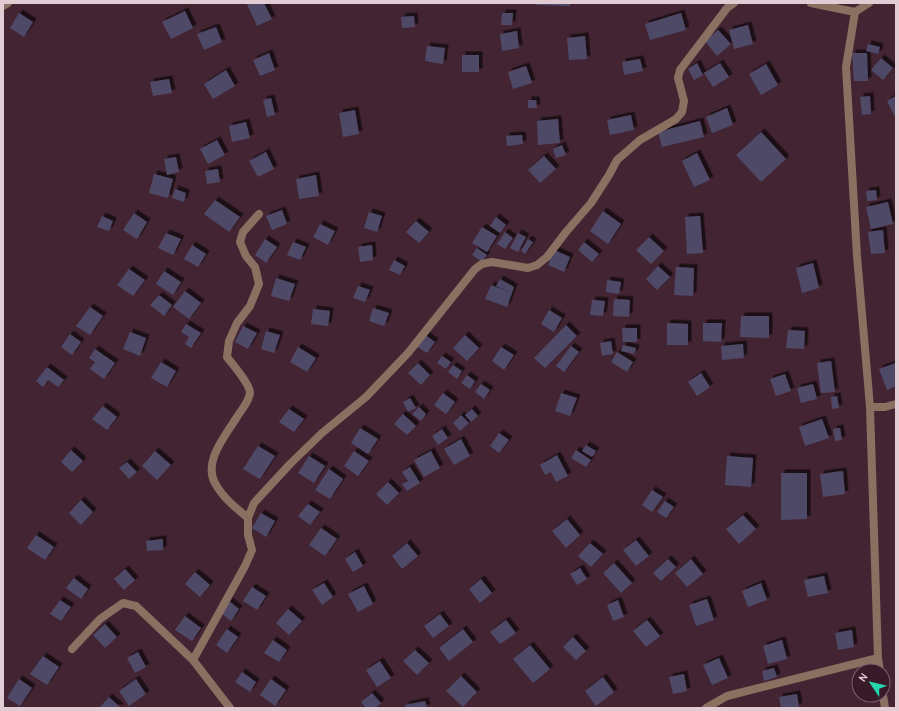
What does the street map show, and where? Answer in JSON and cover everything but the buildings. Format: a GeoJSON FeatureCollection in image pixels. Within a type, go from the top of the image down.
{"type":"FeatureCollection","features":[{"type":"Feature","properties":{"kind":"street"},"geometry":{"type":"LineString","coordinates":[[3,6],[8,3]]}},
{"type":"Feature","properties":{"kind":"street"},"geometry":{"type":"LineString","coordinates":[[811,3],[855,12],[869,3]]}},
{"type":"Feature","properties":{"kind":"street"},"geometry":{"type":"LineString","coordinates":[[193,660],[246,566],[252,550],[248,534],[248,518],[254,503],[290,464],[322,433],[366,397],[408,353],[475,269],[482,264],[492,262],[528,268],[537,265],[547,257],[591,203],[617,160],[640,140],[676,119],[682,112],[684,101],[678,78],[680,70],[729,5]]}},
{"type":"Feature","properties":{"kind":"street"},"geometry":{"type":"LineString","coordinates":[[855,12],[846,67],[857,256],[870,407],[879,663]]}},
{"type":"Feature","properties":{"kind":"street"},"geometry":{"type":"LineString","coordinates":[[248,518],[228,500],[214,482],[211,468],[214,456],[222,439],[248,401],[250,392],[248,385],[227,357],[229,341],[237,323],[250,306],[259,284],[255,267],[246,256],[240,242],[243,232],[259,214]]}},
{"type":"Feature","properties":{"kind":"street"},"geometry":{"type":"LineString","coordinates":[[870,407],[885,407],[896,404]]}},
{"type":"Feature","properties":{"kind":"street"},"geometry":{"type":"LineString","coordinates":[[72,649],[100,619],[123,602],[136,606],[193,660],[230,708]]}},
{"type":"Feature","properties":{"kind":"street"},"geometry":{"type":"LineString","coordinates":[[706,708],[727,696],[878,658]]}}]}
